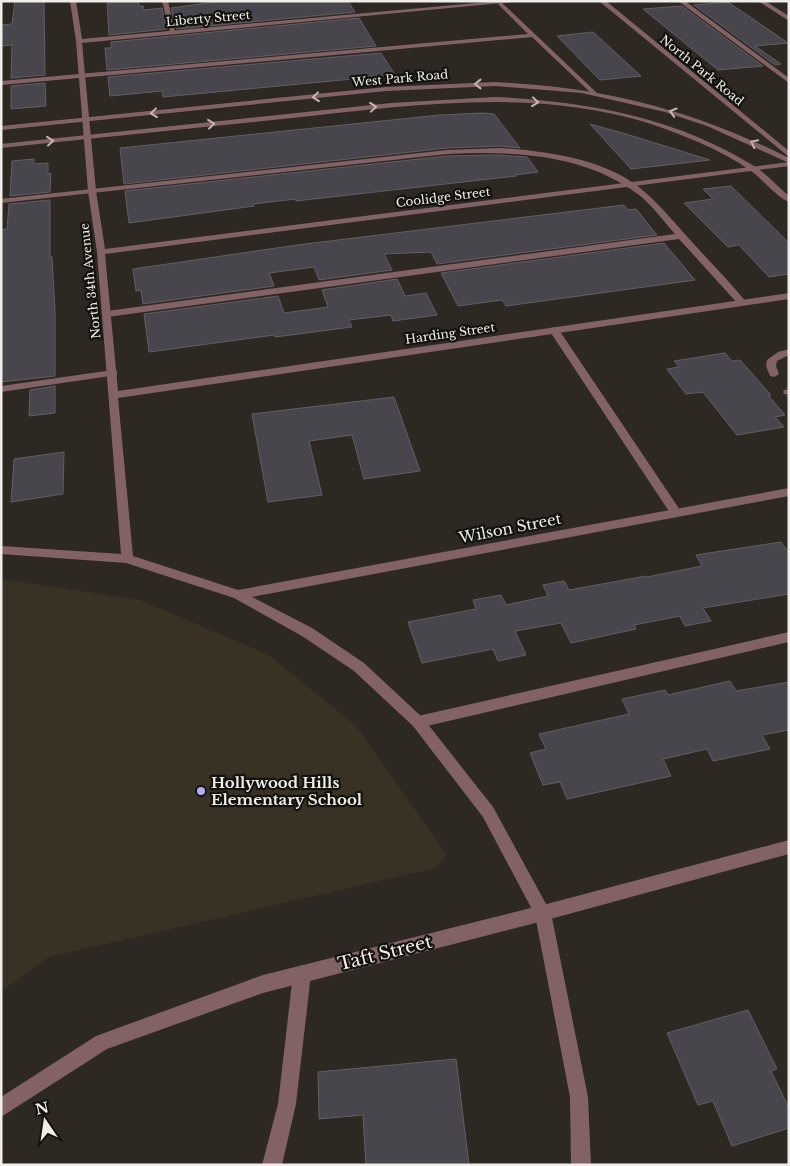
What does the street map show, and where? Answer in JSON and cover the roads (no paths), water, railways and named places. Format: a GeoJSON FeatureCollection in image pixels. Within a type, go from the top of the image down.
{"type":"FeatureCollection","features":[{"type":"Feature","properties":{"kind":"street","name":"North 34th Avenue"},"geometry":{"type":"LineString","coordinates":[[73,1],[79,41],[92,191],[101,252],[113,373],[127,559]]}},
{"type":"Feature","properties":{"kind":"street"},"geometry":{"type":"LineString","coordinates":[[165,1],[173,32]]}},
{"type":"Feature","properties":{"kind":"street","name":"Liberty Street"},"geometry":{"type":"LineString","coordinates":[[79,41],[519,1]]}},
{"type":"Feature","properties":{"kind":"street","name":"North Park Road"},"geometry":{"type":"LineString","coordinates":[[602,1],[789,155]]}},
{"type":"Feature","properties":{"kind":"street"},"geometry":{"type":"LineString","coordinates":[[681,1],[789,80]]}},
{"type":"Feature","properties":{"kind":"street"},"geometry":{"type":"LineString","coordinates":[[761,1],[789,19]]}},
{"type":"Feature","properties":{"kind":"street"},"geometry":{"type":"LineString","coordinates":[[500,3],[595,94]]}},
{"type":"Feature","properties":{"kind":"street"},"geometry":{"type":"LineString","coordinates":[[1,83],[533,35]]}},
{"type":"Feature","properties":{"kind":"street","name":"West Park Road"},"geometry":{"type":"LineString","coordinates":[[1,128],[452,84],[521,86],[595,94],[638,102],[719,127],[759,145],[789,163]]}},
{"type":"Feature","properties":{"kind":"street","name":"West Park Road"},"geometry":{"type":"LineString","coordinates":[[1,146],[415,103],[489,99],[525,101],[610,112],[702,138],[753,169]]}},
{"type":"Feature","properties":{"kind":"street"},"geometry":{"type":"LineString","coordinates":[[711,132],[730,120],[730,108]]}},
{"type":"Feature","properties":{"kind":"street"},"geometry":{"type":"LineString","coordinates":[[1,201],[476,150],[505,150],[561,158],[600,169],[630,184],[643,194],[742,303]]}},
{"type":"Feature","properties":{"kind":"street","name":"Coolidge Street"},"geometry":{"type":"LineString","coordinates":[[101,252],[789,163]]}},
{"type":"Feature","properties":{"kind":"street"},"geometry":{"type":"LineString","coordinates":[[753,169],[789,200]]}},
{"type":"Feature","properties":{"kind":"street"},"geometry":{"type":"LineString","coordinates":[[107,314],[682,236]]}},
{"type":"Feature","properties":{"kind":"street","name":"Harding Street"},"geometry":{"type":"LineString","coordinates":[[115,395],[789,296]]}},
{"type":"Feature","properties":{"kind":"street"},"geometry":{"type":"LineString","coordinates":[[554,330],[676,513]]}},
{"type":"Feature","properties":{"kind":"street"},"geometry":{"type":"LineString","coordinates":[[774,374],[772,360],[780,354],[789,352]]}},
{"type":"Feature","properties":{"kind":"street"},"geometry":{"type":"LineString","coordinates":[[1,389],[113,373]]}},
{"type":"Feature","properties":{"kind":"street","name":"Wilson Street"},"geometry":{"type":"LineString","coordinates":[[238,595],[789,492]]}},
{"type":"Feature","properties":{"kind":"street"},"geometry":{"type":"LineString","coordinates":[[1,550],[127,559],[238,595],[306,632],[359,667],[418,722],[488,812],[543,913],[579,1097],[581,1165]]}},
{"type":"Feature","properties":{"kind":"street"},"geometry":{"type":"LineString","coordinates":[[418,722],[789,637]]}},
{"type":"Feature","properties":{"kind":"street","name":"Taft Street"},"geometry":{"type":"LineString","coordinates":[[1,1108],[102,1042],[263,984],[543,913],[789,847]]}},
{"type":"Feature","properties":{"kind":"street"},"geometry":{"type":"LineString","coordinates":[[272,1165],[287,1104],[302,974]]}},
{"type":"Feature","properties":{"kind":"place","name":"Hollywood Hills Elementary School"},"geometry":{"type":"Point","coordinates":[201,791]}}]}
